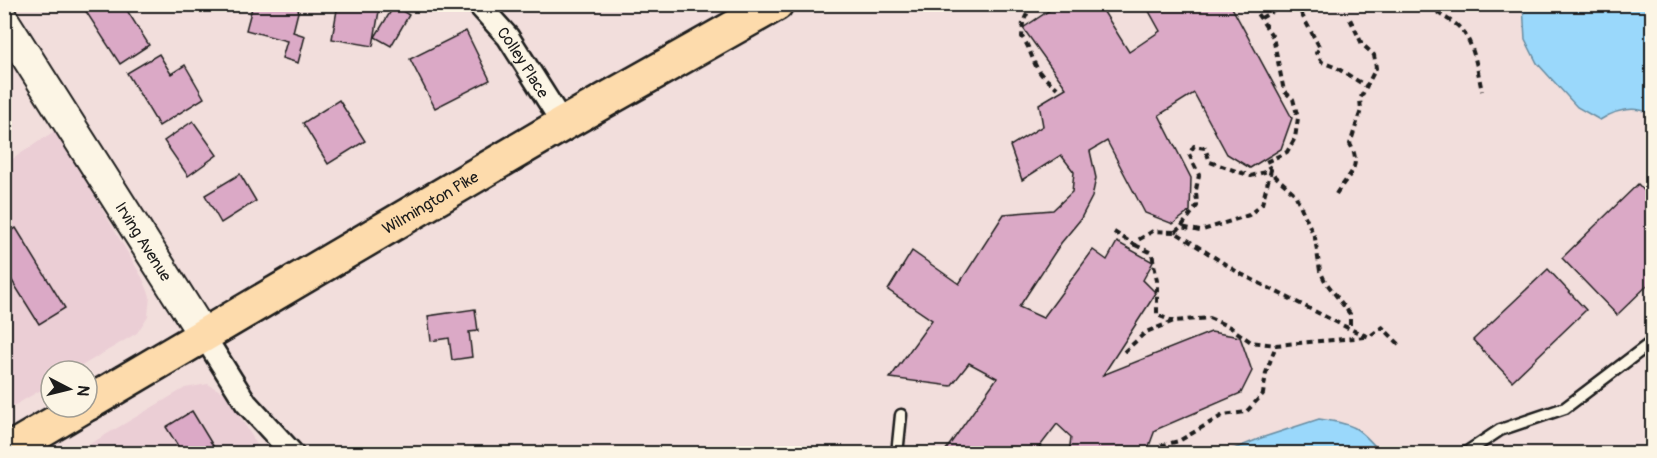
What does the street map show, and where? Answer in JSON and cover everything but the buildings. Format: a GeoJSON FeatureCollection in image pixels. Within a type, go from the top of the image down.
{"type":"FeatureCollection","features":[{"type":"Feature","properties":{"kind":"main road","name":"Wilmington Pike"},"geometry":{"type":"LineString","coordinates":[[99,397],[563,124],[776,4]]}},
{"type":"Feature","properties":{"kind":"main road"},"geometry":{"type":"LineString","coordinates":[[4,453],[62,419]]}},
{"type":"Feature","properties":{"kind":"street","name":"Colley Place"},"geometry":{"type":"LineString","coordinates":[[478,4],[508,37],[563,124]]}},
{"type":"Feature","properties":{"kind":"street","name":"Irving Avenue"},"geometry":{"type":"LineString","coordinates":[[4,21],[246,403],[293,453]]}},
{"type":"Feature","properties":{"kind":"lane"},"geometry":{"type":"LineString","coordinates":[[1464,453],[1500,430],[1565,408],[1653,342]]}},
{"type":"Feature","properties":{"kind":"lane"},"geometry":{"type":"LineString","coordinates":[[897,453],[901,415]]}},
{"type":"Feature","properties":{"kind":"path"},"geometry":{"type":"LineString","coordinates":[[1032,4],[1023,22],[1022,37],[1029,46],[1034,62],[1042,75],[1057,88]]}},
{"type":"Feature","properties":{"kind":"path"},"geometry":{"type":"LineString","coordinates":[[1257,4],[1256,12],[1273,37],[1284,91],[1293,99],[1298,118],[1295,138],[1287,152],[1266,162],[1271,170],[1296,194],[1315,238],[1320,271],[1350,314],[1350,329]]}},
{"type":"Feature","properties":{"kind":"path"},"geometry":{"type":"LineString","coordinates":[[1261,18],[1286,4]]}},
{"type":"Feature","properties":{"kind":"path"},"geometry":{"type":"LineString","coordinates":[[1296,4],[1320,48],[1316,53],[1322,63],[1337,68],[1366,86]]}},
{"type":"Feature","properties":{"kind":"path"},"geometry":{"type":"LineString","coordinates":[[1431,4],[1434,12],[1459,26],[1470,42],[1482,91]]}},
{"type":"Feature","properties":{"kind":"path"},"geometry":{"type":"LineString","coordinates":[[1336,194],[1354,169],[1357,155],[1350,144],[1361,110],[1360,99],[1376,68],[1374,55],[1362,44],[1350,19]]}},
{"type":"Feature","properties":{"kind":"path"},"geometry":{"type":"LineString","coordinates":[[1175,232],[1197,206],[1196,190],[1199,175],[1189,154],[1194,146],[1205,148],[1210,162],[1241,173],[1251,176],[1271,170]]}},
{"type":"Feature","properties":{"kind":"path"},"geometry":{"type":"LineString","coordinates":[[1181,227],[1200,231],[1250,215],[1262,204],[1271,170]]}},
{"type":"Feature","properties":{"kind":"path"},"geometry":{"type":"LineString","coordinates":[[1135,245],[1138,240],[1153,231],[1175,232],[1239,273],[1369,337]]}},
{"type":"Feature","properties":{"kind":"path"},"geometry":{"type":"LineString","coordinates":[[1114,232],[1152,253],[1157,281],[1157,315],[1174,321]]}},
{"type":"Feature","properties":{"kind":"path"},"geometry":{"type":"LineString","coordinates":[[1124,352],[1146,332],[1174,321],[1209,318],[1230,327],[1251,342],[1276,345],[1369,337],[1382,327],[1399,344]]}},
{"type":"Feature","properties":{"kind":"path"},"geometry":{"type":"LineString","coordinates":[[1156,453],[1159,446],[1179,441],[1222,415],[1246,412],[1263,394],[1266,373],[1276,345]]}},
{"type":"Feature","properties":{"kind":"shaded area"},"geometry":{"type":"Polygon","coordinates":[[[56,130],[143,279],[150,296],[148,316],[137,333],[93,359],[39,359],[39,391],[5,411],[5,164],[56,130]]]}},
{"type":"Feature","properties":{"kind":"shaded area"},"geometry":{"type":"Polygon","coordinates":[[[208,384],[227,395],[262,453],[73,454],[185,388],[208,384]]]}},
{"type":"Feature","properties":{"kind":"water"},"geometry":{"type":"Polygon","coordinates":[[[1523,5],[1652,5],[1652,114],[1632,109],[1613,113],[1600,120],[1577,107],[1537,63],[1525,39],[1523,5]]]}},
{"type":"Feature","properties":{"kind":"water"},"geometry":{"type":"Polygon","coordinates":[[[1319,419],[1355,428],[1367,437],[1381,453],[1224,453],[1261,438],[1319,419]]]}}]}
